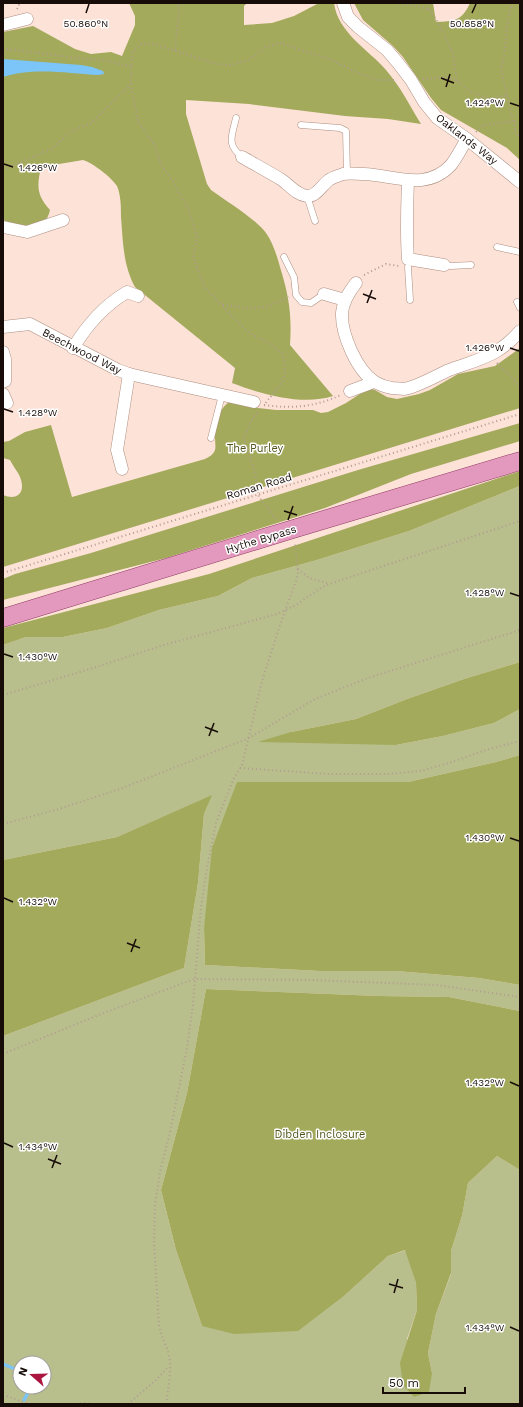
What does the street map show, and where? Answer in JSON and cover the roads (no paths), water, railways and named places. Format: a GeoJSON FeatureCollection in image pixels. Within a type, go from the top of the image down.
{"type":"FeatureCollection","features":[{"type":"Feature","properties":{"kind":"main road","name":"Hythe Bypass"},"geometry":{"type":"LineString","coordinates":[[3,618],[520,461]]}},
{"type":"Feature","properties":{"kind":"street","name":"Oaklands Way"},"geometry":{"type":"LineString","coordinates":[[343,3],[348,17],[387,50],[411,80],[424,102],[437,118],[467,139],[520,182]]}},
{"type":"Feature","properties":{"kind":"street"},"geometry":{"type":"LineString","coordinates":[[3,25],[27,20]]}},
{"type":"Feature","properties":{"kind":"street"},"geometry":{"type":"LineString","coordinates":[[242,157],[283,181],[294,190],[309,196],[316,194],[332,178],[346,174],[374,174],[408,181],[428,178],[446,169],[452,164],[467,139]]}},
{"type":"Feature","properties":{"kind":"street"},"geometry":{"type":"LineString","coordinates":[[408,181],[408,216],[406,234],[408,263],[444,265]]}},
{"type":"Feature","properties":{"kind":"street"},"geometry":{"type":"LineString","coordinates":[[3,227],[27,232],[63,220]]}},
{"type":"Feature","properties":{"kind":"street"},"geometry":{"type":"LineString","coordinates":[[356,283],[345,300],[342,313],[345,336],[357,361],[365,373],[374,382],[393,388],[405,389],[452,369],[477,361],[498,350],[520,331]]}},
{"type":"Feature","properties":{"kind":"street"},"geometry":{"type":"LineString","coordinates":[[73,348],[81,334],[116,298],[127,292],[138,296]]}},
{"type":"Feature","properties":{"kind":"street"},"geometry":{"type":"LineString","coordinates":[[324,294],[345,300]]}},
{"type":"Feature","properties":{"kind":"street","name":"Beechwood Way"},"geometry":{"type":"LineString","coordinates":[[3,327],[30,324],[73,348],[129,374],[259,404]]}},
{"type":"Feature","properties":{"kind":"street"},"geometry":{"type":"LineString","coordinates":[[3,352],[5,360],[5,380],[3,382]]}},
{"type":"Feature","properties":{"kind":"street"},"geometry":{"type":"LineString","coordinates":[[122,469],[117,450],[129,374]]}},
{"type":"Feature","properties":{"kind":"street"},"geometry":{"type":"LineString","coordinates":[[350,391],[374,382]]}},
{"type":"Feature","properties":{"kind":"lane"},"geometry":{"type":"LineString","coordinates":[[236,118],[231,138],[232,146],[242,157]]}},
{"type":"Feature","properties":{"kind":"lane"},"geometry":{"type":"LineString","coordinates":[[301,125],[340,128],[346,131],[346,174]]}},
{"type":"Feature","properties":{"kind":"lane"},"geometry":{"type":"LineString","coordinates":[[307,196],[315,221]]}},
{"type":"Feature","properties":{"kind":"lane"},"geometry":{"type":"LineString","coordinates":[[497,247],[520,252]]}},
{"type":"Feature","properties":{"kind":"lane"},"geometry":{"type":"LineString","coordinates":[[284,257],[294,277],[296,295],[302,302],[310,303],[324,294]]}},
{"type":"Feature","properties":{"kind":"lane"},"geometry":{"type":"LineString","coordinates":[[408,263],[410,300]]}},
{"type":"Feature","properties":{"kind":"lane"},"geometry":{"type":"LineString","coordinates":[[444,265],[451,266],[471,264]]}},
{"type":"Feature","properties":{"kind":"lane"},"geometry":{"type":"LineString","coordinates":[[211,438],[222,395]]}},
{"type":"Feature","properties":{"kind":"water"},"geometry":{"type":"Polygon","coordinates":[[[3,59],[81,65],[103,71],[104,74],[98,75],[38,71],[3,77],[3,59]]]}},
{"type":"Feature","properties":{"kind":"waterway"},"geometry":{"type":"LineString","coordinates":[[3,1364],[12,1368]]}},
{"type":"Feature","properties":{"kind":"waterway"},"geometry":{"type":"LineString","coordinates":[[24,1400],[27,1395]]}},
{"type":"Feature","properties":{"kind":"park label","name":"The Purley"},"geometry":{"type":"Point","coordinates":[255,448]}},
{"type":"Feature","properties":{"kind":"park label","name":"Dibden Inclosure"},"geometry":{"type":"Point","coordinates":[320,1134]}}]}
